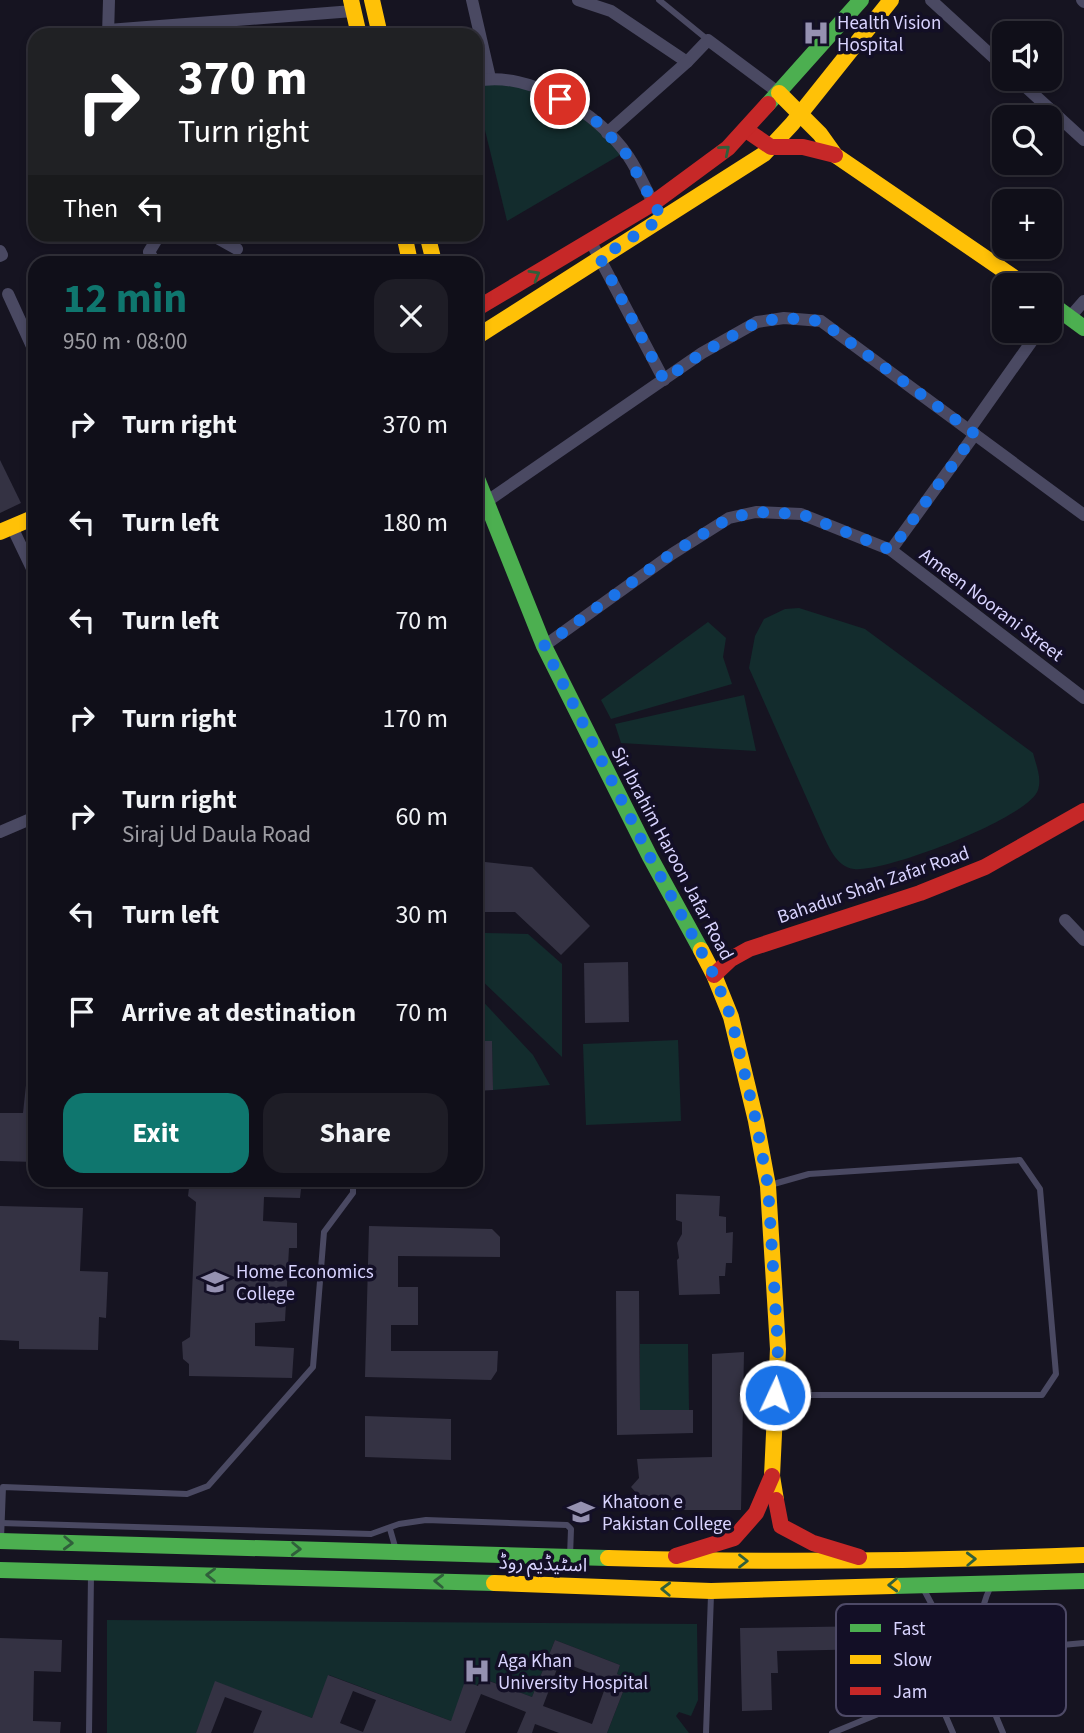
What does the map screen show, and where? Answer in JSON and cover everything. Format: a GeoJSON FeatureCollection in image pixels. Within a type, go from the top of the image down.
{"type":"FeatureCollection","features":[{"type":"Feature","properties":{"kind":"main road"},"geometry":{"type":"LineString","coordinates":[[372,0],[378,28]]}},
{"type":"Feature","properties":{"kind":"main road"},"geometry":{"type":"LineString","coordinates":[[483,334],[600,258],[657,211],[746,130],[860,0]]}},
{"type":"Feature","properties":{"kind":"main road"},"geometry":{"type":"LineString","coordinates":[[483,305],[591,242],[755,161],[771,147],[891,0]]}},
{"type":"Feature","properties":{"kind":"main road"},"geometry":{"type":"LineString","coordinates":[[352,6],[357,28]]}},
{"type":"Feature","properties":{"kind":"main road"},"geometry":{"type":"LineString","coordinates":[[779,93],[820,134],[835,155]]}},
{"type":"Feature","properties":{"kind":"main road"},"geometry":{"type":"LineString","coordinates":[[746,130],[771,147],[803,147],[835,155],[1007,273]]}},
{"type":"Feature","properties":{"kind":"main road"},"geometry":{"type":"LineString","coordinates":[[1062,313],[1084,328]]}},
{"type":"Feature","properties":{"kind":"main road","name":"Sir Ibrahim Haroon Jafar Road"},"geometry":{"type":"LineString","coordinates":[[483,494],[544,646],[650,857],[714,975],[731,1017],[756,1121],[768,1186],[778,1349],[772,1476]]}},
{"type":"Feature","properties":{"kind":"main road"},"geometry":{"type":"LineString","coordinates":[[6,529],[28,520]]}},
{"type":"Feature","properties":{"kind":"main road","name":"Bahadur Shah Zafar Road"},"geometry":{"type":"LineString","coordinates":[[714,975],[731,959],[749,949],[920,893],[985,867],[1084,811]]}},
{"type":"Feature","properties":{"kind":"main road"},"geometry":{"type":"LineString","coordinates":[[661,1560],[734,1538],[756,1513],[772,1476]]}},
{"type":"Feature","properties":{"kind":"main road"},"geometry":{"type":"LineString","coordinates":[[772,1476],[781,1526],[813,1543],[872,1561]]}},
{"type":"Feature","properties":{"kind":"main road","name":"اسٹیڈیم روڈ"},"geometry":{"type":"LineString","coordinates":[[1,1541],[661,1560],[872,1561],[1084,1555]]}},
{"type":"Feature","properties":{"kind":"main road"},"geometry":{"type":"LineString","coordinates":[[395,1579],[397,1552]]}},
{"type":"Feature","properties":{"kind":"main road","name":"اسٹیڈیم روڈ"},"geometry":{"type":"LineString","coordinates":[[0,1570],[395,1579],[711,1591],[1084,1581]]}},
{"type":"Feature","properties":{"kind":"street"},"geometry":{"type":"LineString","coordinates":[[108,28],[109,0]]}},
{"type":"Feature","properties":{"kind":"street"},"geometry":{"type":"LineString","coordinates":[[472,0],[478,28]]}},
{"type":"Feature","properties":{"kind":"street"},"geometry":{"type":"LineString","coordinates":[[578,0],[611,11],[687,62]]}},
{"type":"Feature","properties":{"kind":"street"},"geometry":{"type":"LineString","coordinates":[[931,0],[992,56]]}},
{"type":"Feature","properties":{"kind":"street"},"geometry":{"type":"LineString","coordinates":[[153,28],[352,6]]}},
{"type":"Feature","properties":{"kind":"street"},"geometry":{"type":"LineString","coordinates":[[607,133],[708,40],[779,93]]}},
{"type":"Feature","properties":{"kind":"street"},"geometry":{"type":"LineString","coordinates":[[483,48],[490,78]]}},
{"type":"Feature","properties":{"kind":"street"},"geometry":{"type":"LineString","coordinates":[[483,80],[490,78],[544,88],[594,119],[629,156],[657,211]]}},
{"type":"Feature","properties":{"kind":"street"},"geometry":{"type":"LineString","coordinates":[[1030,91],[1084,140]]}},
{"type":"Feature","properties":{"kind":"street"},"geometry":{"type":"LineString","coordinates":[[224,242],[237,249]]}},
{"type":"Feature","properties":{"kind":"street"},"geometry":{"type":"LineString","coordinates":[[591,242],[664,380]]}},
{"type":"Feature","properties":{"kind":"street"},"geometry":{"type":"LineString","coordinates":[[0,308],[9,294],[28,336]]}},
{"type":"Feature","properties":{"kind":"street"},"geometry":{"type":"LineString","coordinates":[[1070,317],[1084,302]]}},
{"type":"Feature","properties":{"kind":"street"},"geometry":{"type":"LineString","coordinates":[[486,502],[702,353],[757,322],[783,318],[821,321],[1084,515]]}},
{"type":"Feature","properties":{"kind":"street"},"geometry":{"type":"LineString","coordinates":[[891,550],[1031,343]]}},
{"type":"Feature","properties":{"kind":"street","name":"Ameen Noorani Street"},"geometry":{"type":"LineString","coordinates":[[544,646],[671,554],[729,518],[756,512],[801,514],[891,550],[1084,698]]}},
{"type":"Feature","properties":{"kind":"street"},"geometry":{"type":"LineString","coordinates":[[6,529],[28,564]]}},
{"type":"Feature","properties":{"kind":"street"},"geometry":{"type":"LineString","coordinates":[[0,832],[28,820]]}},
{"type":"Feature","properties":{"kind":"street"},"geometry":{"type":"LineString","coordinates":[[1065,919],[1084,940]]}},
{"type":"Feature","properties":{"kind":"lane"},"geometry":{"type":"LineString","coordinates":[[659,0],[708,40]]}},
{"type":"Feature","properties":{"kind":"lane"},"geometry":{"type":"LineString","coordinates":[[768,1186],[809,1174],[1020,1160],[1040,1189],[1056,1374],[1042,1395],[775,1395]]}},
{"type":"Feature","properties":{"kind":"lane"},"geometry":{"type":"LineString","coordinates":[[1,1541],[2,1484],[187,1494],[208,1486],[313,1367],[324,1232],[353,1193],[353,1187]]}},
{"type":"Feature","properties":{"kind":"lane"},"geometry":{"type":"LineString","coordinates":[[1,1523],[371,1534],[426,1520],[568,1525],[571,1529],[570,1558]]}},
{"type":"Feature","properties":{"kind":"lane"},"geometry":{"type":"LineString","coordinates":[[390,1529],[397,1552]]}},
{"type":"Feature","properties":{"kind":"lane"},"geometry":{"type":"LineString","coordinates":[[89,1733],[91,1572]]}},
{"type":"Feature","properties":{"kind":"lane"},"geometry":{"type":"LineString","coordinates":[[983,1604],[992,1583]]}},
{"type":"Feature","properties":{"kind":"lane"},"geometry":{"type":"LineString","coordinates":[[921,1584],[932,1604]]}},
{"type":"Feature","properties":{"kind":"lane"},"geometry":{"type":"LineString","coordinates":[[706,1733],[711,1591]]}},
{"type":"Feature","properties":{"kind":"lane"},"geometry":{"type":"LineString","coordinates":[[1066,1645],[1084,1643]]}},
{"type":"Feature","properties":{"kind":"lane"},"geometry":{"type":"LineString","coordinates":[[832,1733],[873,1716]]}},
{"type":"Feature","properties":{"kind":"lane"},"geometry":{"type":"LineString","coordinates":[[945,1716],[953,1733]]}},
{"type":"Feature","properties":{"kind":"lane"},"geometry":{"type":"LineString","coordinates":[[996,1716],[1003,1733]]}},
{"type":"Feature","properties":{"kind":"green space"},"geometry":{"type":"Polygon","coordinates":[[[483,82],[544,88],[625,152],[507,221],[483,122],[483,82]]]}},
{"type":"Feature","properties":{"kind":"green space"},"geometry":{"type":"Polygon","coordinates":[[[799,608],[865,629],[1033,753],[1039,785],[1029,802],[984,828],[923,853],[870,868],[854,869],[843,865],[823,835],[749,668],[755,636],[764,619],[785,609],[799,608]]]}},
{"type":"Feature","properties":{"kind":"green space"},"geometry":{"type":"Polygon","coordinates":[[[708,622],[726,638],[723,657],[732,684],[611,719],[601,700],[708,622]]]}},
{"type":"Feature","properties":{"kind":"green space"},"geometry":{"type":"Polygon","coordinates":[[[744,695],[756,751],[621,743],[615,724],[744,695]]]}},
{"type":"Feature","properties":{"kind":"green space"},"geometry":{"type":"Polygon","coordinates":[[[483,934],[528,934],[562,964],[562,1057],[483,982],[483,934]]]}},
{"type":"Feature","properties":{"kind":"green space"},"geometry":{"type":"Polygon","coordinates":[[[483,1001],[533,1055],[550,1085],[493,1090],[492,1042],[483,1041],[483,1001]]]}},
{"type":"Feature","properties":{"kind":"green space"},"geometry":{"type":"Polygon","coordinates":[[[678,1040],[681,1121],[586,1125],[583,1044],[678,1040]]]}},
{"type":"Feature","properties":{"kind":"green space"},"geometry":{"type":"Polygon","coordinates":[[[640,1344],[688,1344],[689,1410],[640,1410],[640,1344]]]}},
{"type":"Feature","properties":{"kind":"green space"},"geometry":{"type":"Polygon","coordinates":[[[107,1620],[697,1624],[698,1700],[691,1716],[679,1712],[676,1716],[689,1733],[607,1733],[628,1679],[617,1674],[620,1665],[555,1640],[532,1697],[482,1678],[451,1721],[329,1675],[312,1718],[216,1682],[196,1733],[107,1733],[107,1620]]]}},
{"type":"Feature","properties":{"kind":"building"},"geometry":{"type":"Polygon","coordinates":[[[0,460],[21,503],[0,513],[0,460]]]}},
{"type":"Feature","properties":{"kind":"building"},"geometry":{"type":"Polygon","coordinates":[[[483,862],[532,867],[590,926],[561,955],[515,912],[483,912],[483,862]]]}},
{"type":"Feature","properties":{"kind":"building"},"geometry":{"type":"Polygon","coordinates":[[[628,962],[629,1022],[585,1023],[584,963],[628,962]]]}},
{"type":"Feature","properties":{"kind":"building"},"geometry":{"type":"Polygon","coordinates":[[[483,1041],[492,1041],[493,1090],[483,1091],[483,1041]]]}},
{"type":"Feature","properties":{"kind":"building"},"geometry":{"type":"Polygon","coordinates":[[[28,1085],[28,1162],[0,1161],[0,1113],[23,1113],[28,1085]]]}},
{"type":"Feature","properties":{"kind":"building","name":"Home Economics College"},"geometry":{"type":"Polygon","coordinates":[[[189,1187],[301,1187],[300,1198],[264,1197],[263,1221],[297,1223],[297,1248],[289,1248],[285,1321],[255,1323],[255,1346],[294,1348],[292,1378],[189,1376],[189,1364],[183,1359],[182,1342],[190,1337],[196,1202],[188,1196],[189,1187]]]}},
{"type":"Feature","properties":{"kind":"building"},"geometry":{"type":"Polygon","coordinates":[[[676,1194],[720,1196],[719,1216],[726,1217],[726,1233],[733,1232],[732,1263],[726,1263],[725,1276],[719,1276],[720,1294],[679,1295],[677,1243],[682,1234],[682,1222],[676,1220],[676,1194]]]}},
{"type":"Feature","properties":{"kind":"building"},"geometry":{"type":"Polygon","coordinates":[[[0,1206],[83,1208],[80,1271],[108,1272],[106,1318],[99,1317],[98,1350],[19,1349],[19,1341],[0,1340],[0,1206]]]}},
{"type":"Feature","properties":{"kind":"building"},"geometry":{"type":"Polygon","coordinates":[[[369,1226],[492,1229],[500,1237],[500,1257],[398,1256],[398,1287],[418,1287],[418,1325],[391,1325],[391,1351],[498,1351],[497,1371],[491,1380],[365,1377],[369,1226]]]}},
{"type":"Feature","properties":{"kind":"building"},"geometry":{"type":"Polygon","coordinates":[[[616,1291],[639,1291],[640,1410],[693,1410],[693,1433],[617,1435],[616,1291]]]}},
{"type":"Feature","properties":{"kind":"building"},"geometry":{"type":"Polygon","coordinates":[[[744,1352],[741,1510],[639,1510],[639,1496],[631,1487],[639,1478],[637,1459],[712,1457],[712,1354],[744,1352]]]}},
{"type":"Feature","properties":{"kind":"building"},"geometry":{"type":"Polygon","coordinates":[[[365,1416],[451,1419],[451,1460],[365,1457],[365,1416]]]}},
{"type":"Feature","properties":{"kind":"building"},"geometry":{"type":"Polygon","coordinates":[[[836,1627],[836,1650],[777,1651],[778,1673],[771,1673],[772,1710],[742,1711],[740,1628],[836,1627]]]}},
{"type":"Feature","properties":{"kind":"building"},"geometry":{"type":"Polygon","coordinates":[[[0,1638],[62,1640],[61,1672],[34,1671],[33,1721],[61,1722],[60,1733],[0,1733],[0,1638]]]}},
{"type":"Feature","properties":{"kind":"building"},"geometry":{"type":"Polygon","coordinates":[[[555,1640],[620,1665],[617,1674],[628,1679],[607,1733],[559,1733],[535,1724],[532,1733],[517,1733],[526,1712],[481,1694],[465,1733],[253,1733],[262,1711],[225,1697],[211,1733],[196,1733],[215,1681],[312,1718],[328,1675],[451,1721],[465,1681],[478,1686],[481,1678],[532,1697],[555,1640]],[[560,1661],[543,1706],[592,1724],[608,1680],[560,1661]],[[353,1691],[340,1723],[363,1732],[376,1700],[353,1691]]]}},
{"type":"Feature","properties":{"kind":"traffic: fast"},"geometry":{"type":"LineString","coordinates":[[768,104],[861,0]]}},
{"type":"Feature","properties":{"kind":"traffic: fast"},"geometry":{"type":"LineString","coordinates":[[1062,312],[1084,328]]}},
{"type":"Feature","properties":{"kind":"traffic: fast"},"geometry":{"type":"LineString","coordinates":[[483,494],[544,646],[650,857],[701,950]]}},
{"type":"Feature","properties":{"kind":"traffic: fast"},"geometry":{"type":"LineString","coordinates":[[0,1541],[608,1558]]}},
{"type":"Feature","properties":{"kind":"traffic: fast"},"geometry":{"type":"LineString","coordinates":[[0,1570],[494,1583]]}},
{"type":"Feature","properties":{"kind":"traffic: fast"},"geometry":{"type":"LineString","coordinates":[[893,1586],[1084,1581]]}},
{"type":"Feature","properties":{"kind":"traffic: slow"},"geometry":{"type":"LineString","coordinates":[[351,0],[357,28]]}},
{"type":"Feature","properties":{"kind":"traffic: slow"},"geometry":{"type":"LineString","coordinates":[[372,0],[378,28]]}},
{"type":"Feature","properties":{"kind":"traffic: slow"},"geometry":{"type":"LineString","coordinates":[[483,333],[764,154],[792,124],[891,0]]}},
{"type":"Feature","properties":{"kind":"traffic: slow"},"geometry":{"type":"LineString","coordinates":[[779,93],[820,134],[835,155],[1007,273]]}},
{"type":"Feature","properties":{"kind":"traffic: slow"},"geometry":{"type":"LineString","coordinates":[[406,242],[409,256]]}},
{"type":"Feature","properties":{"kind":"traffic: slow"},"geometry":{"type":"LineString","coordinates":[[429,242],[432,256]]}},
{"type":"Feature","properties":{"kind":"traffic: slow"},"geometry":{"type":"LineString","coordinates":[[0,532],[28,520]]}},
{"type":"Feature","properties":{"kind":"traffic: slow"},"geometry":{"type":"LineString","coordinates":[[701,950],[731,1017],[756,1121],[768,1186],[778,1349],[772,1476],[776,1500]]}},
{"type":"Feature","properties":{"kind":"traffic: slow"},"geometry":{"type":"LineString","coordinates":[[608,1558],[846,1561],[1084,1555]]}},
{"type":"Feature","properties":{"kind":"traffic: slow"},"geometry":{"type":"LineString","coordinates":[[494,1583],[711,1591],[893,1586]]}},
{"type":"Feature","properties":{"kind":"traffic: jam"},"geometry":{"type":"LineString","coordinates":[[483,305],[652,204],[728,148],[768,104]]}},
{"type":"Feature","properties":{"kind":"traffic: jam"},"geometry":{"type":"LineString","coordinates":[[746,130],[771,147],[803,147],[835,155]]}},
{"type":"Feature","properties":{"kind":"traffic: jam"},"geometry":{"type":"LineString","coordinates":[[714,975],[731,959],[749,949],[920,893],[985,867],[1084,811]]}},
{"type":"Feature","properties":{"kind":"traffic: jam"},"geometry":{"type":"LineString","coordinates":[[676,1556],[734,1538],[756,1513],[772,1476]]}},
{"type":"Feature","properties":{"kind":"traffic: jam"},"geometry":{"type":"LineString","coordinates":[[776,1500],[781,1526],[813,1543],[859,1557]]}},
{"type":"Feature","properties":{"kind":"place","name":"Health Vision Hospital"},"geometry":{"type":"Point","coordinates":[816,33]}},
{"type":"Feature","properties":{"kind":"place","name":"Home Economics College"},"geometry":{"type":"Point","coordinates":[215,1282]}},
{"type":"Feature","properties":{"kind":"place","name":"Khatoon e Pakistan College"},"geometry":{"type":"Point","coordinates":[581,1512]}},
{"type":"Feature","properties":{"kind":"place","name":"Aga Khan University Hospital"},"geometry":{"type":"Point","coordinates":[477,1671]}},
{"type":"Feature","properties":{"kind":"route"},"geometry":{"type":"LineString","coordinates":[[560,99],[594,119],[629,156],[652,204],[662,218],[600,258],[664,380],[702,353],[757,322],[783,318],[821,321],[975,434],[891,550],[801,514],[756,512],[729,518],[671,554],[544,646],[650,857],[714,975],[731,1017],[756,1121],[768,1186],[778,1349],[775,1395]]}}]}
